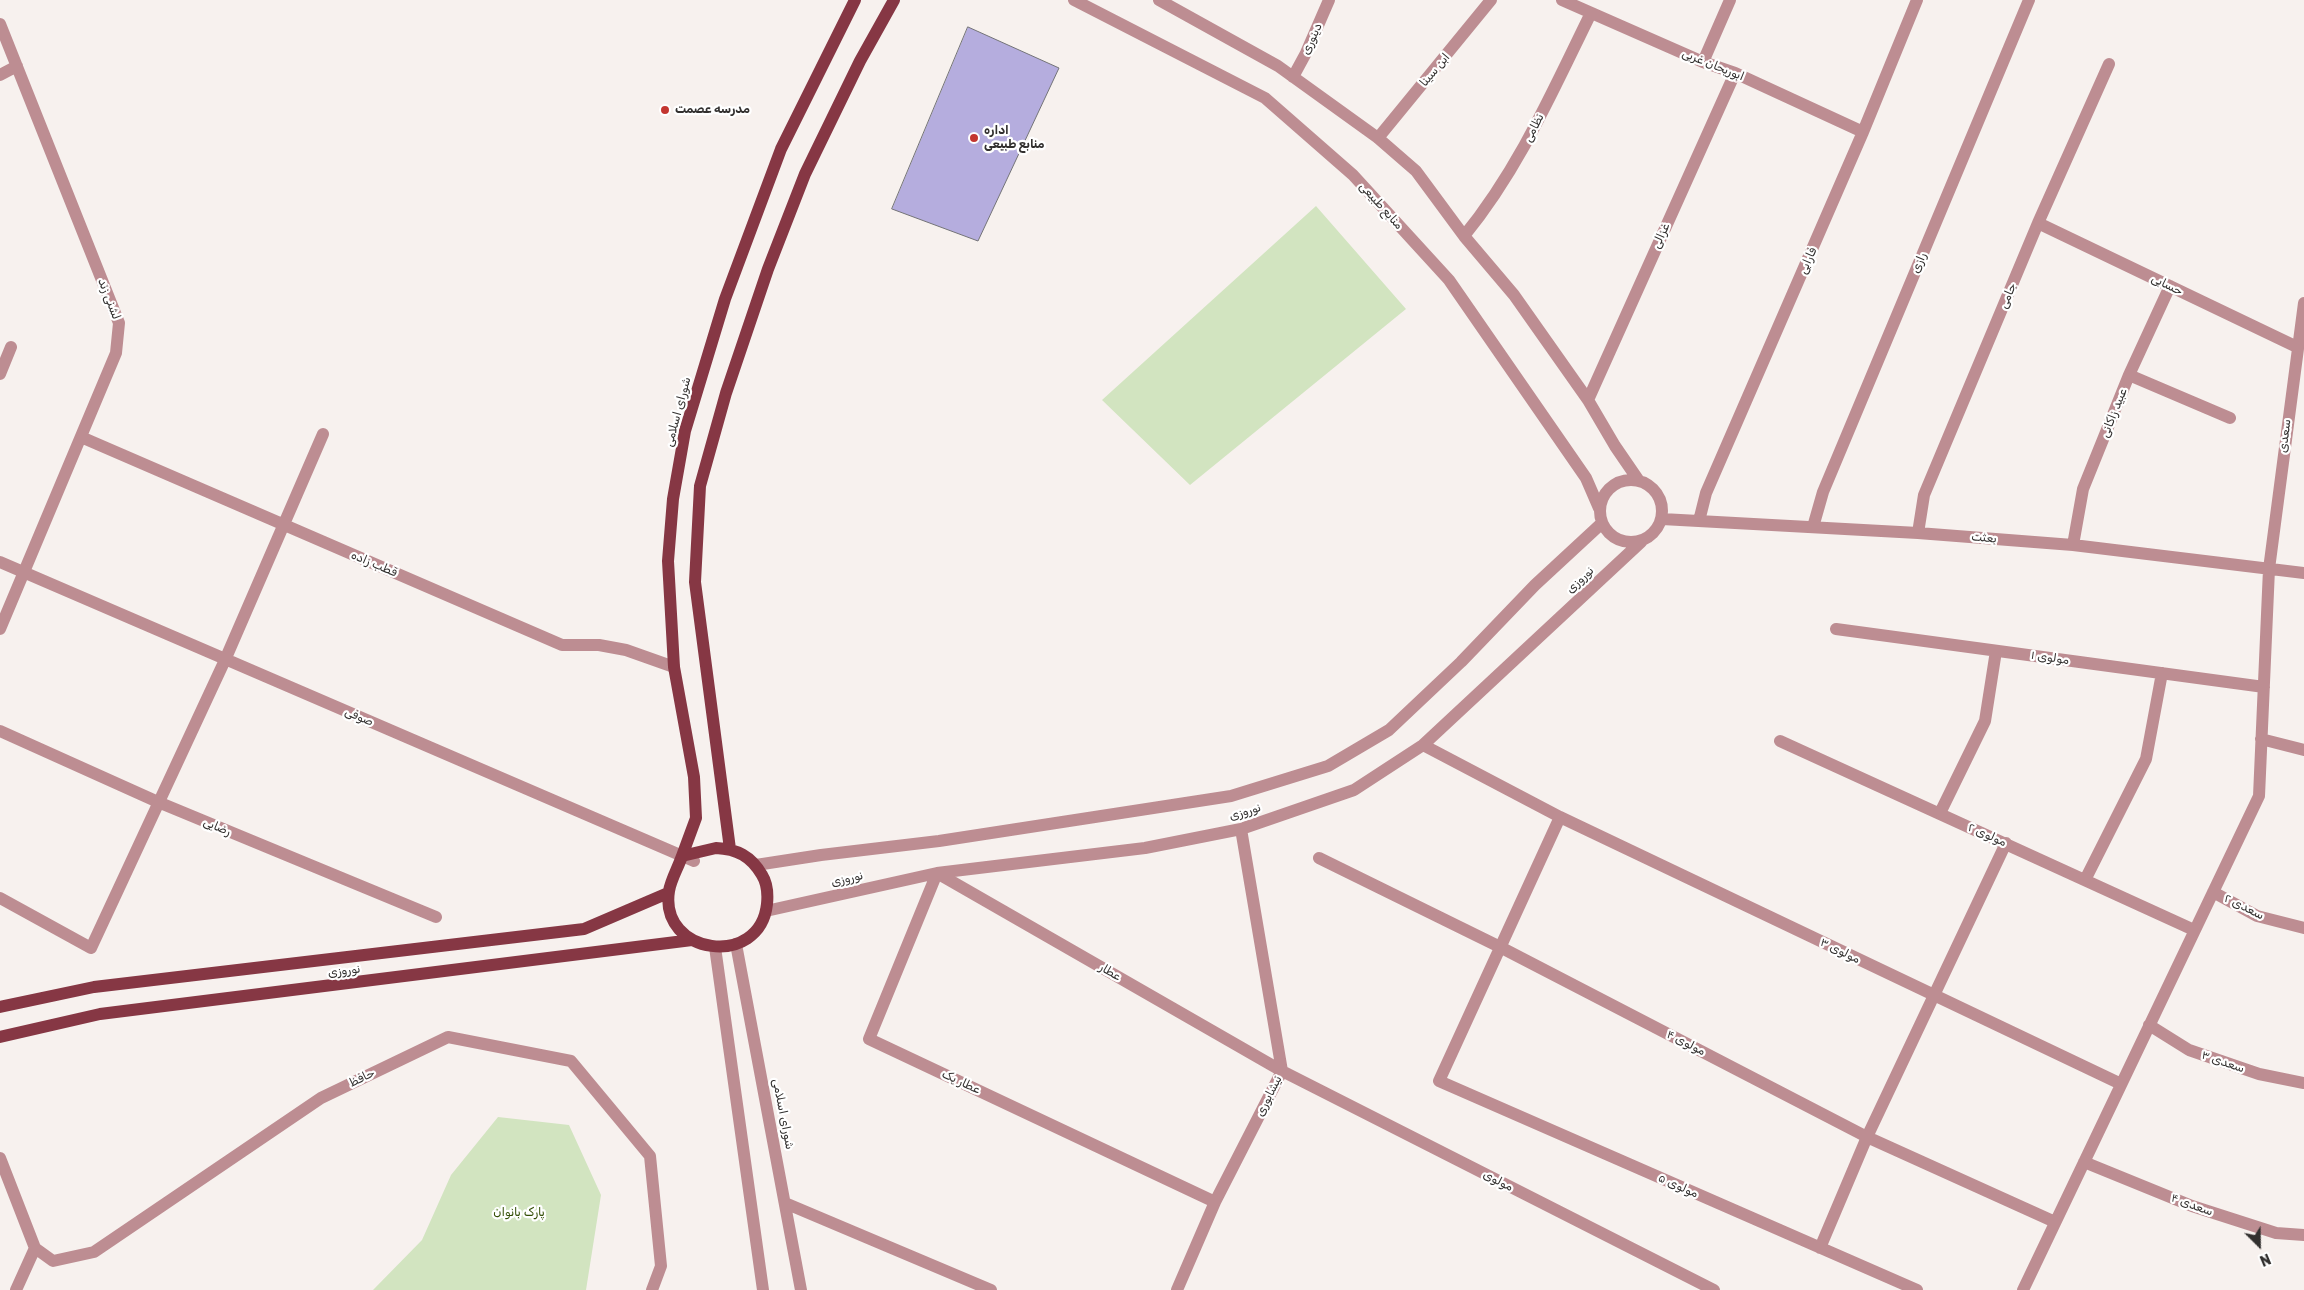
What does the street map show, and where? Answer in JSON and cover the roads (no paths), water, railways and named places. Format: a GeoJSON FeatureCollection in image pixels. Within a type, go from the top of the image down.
{"type":"FeatureCollection","features":[{"type":"Feature","properties":{"kind":"main road","name":"شورای اسلامی"},"geometry":{"type":"LineString","coordinates":[[688,859],[696,818],[696,801],[694,777],[674,667],[668,561],[673,499],[685,431],[725,299],[782,150],[855,0]]}},
{"type":"Feature","properties":{"kind":"main road"},"geometry":{"type":"LineString","coordinates":[[730,849],[695,582],[700,486],[726,393],[768,269],[806,174],[860,61],[894,0]]}},
{"type":"Feature","properties":{"kind":"main road"},"geometry":{"type":"LineString","coordinates":[[716,848],[730,849],[744,854],[756,865],[765,879],[768,895],[766,911],[760,925],[750,936],[736,944],[715,947],[692,940],[681,932],[669,907],[668,893],[671,879],[688,859],[716,848]]}},
{"type":"Feature","properties":{"kind":"main road","name":"نوروزی"},"geometry":{"type":"LineString","coordinates":[[0,1007],[94,987],[584,929],[668,893]]}},
{"type":"Feature","properties":{"kind":"main road","name":"نوروزی"},"geometry":{"type":"LineString","coordinates":[[0,1037],[100,1014],[692,940]]}},
{"type":"Feature","properties":{"kind":"street","name":"منابع طبیعی"},"geometry":{"type":"LineString","coordinates":[[1074,0],[1264,98],[1353,175],[1449,280],[1586,478],[1600,508]]}},
{"type":"Feature","properties":{"kind":"street"},"geometry":{"type":"LineString","coordinates":[[1159,0],[1278,66],[1378,138],[1416,171],[1464,236],[1514,295],[1588,400],[1615,446],[1639,480],[1650,486],[1658,495],[1663,507],[1662,519],[1658,529],[1641,542],[1625,542],[1611,536],[1602,524],[1600,508],[1604,495],[1613,485],[1626,480],[1639,480]]}},
{"type":"Feature","properties":{"kind":"street","name":"دینوری"},"geometry":{"type":"LineString","coordinates":[[1293,77],[1330,0]]}},
{"type":"Feature","properties":{"kind":"street","name":"ابن سینا"},"geometry":{"type":"LineString","coordinates":[[1378,138],[1491,0]]}},
{"type":"Feature","properties":{"kind":"street","name":"ابوریحان غربی"},"geometry":{"type":"LineString","coordinates":[[1562,0],[1704,62],[1735,72],[1863,132]]}},
{"type":"Feature","properties":{"kind":"street"},"geometry":{"type":"LineString","coordinates":[[1704,62],[1730,0]]}},
{"type":"Feature","properties":{"kind":"street","name":"فارابی"},"geometry":{"type":"LineString","coordinates":[[1699,521],[1706,493],[1863,132],[1917,0]]}},
{"type":"Feature","properties":{"kind":"street","name":"رازی"},"geometry":{"type":"LineString","coordinates":[[1813,527],[1823,492],[2029,0]]}},
{"type":"Feature","properties":{"kind":"street","name":"نظامی"},"geometry":{"type":"LineString","coordinates":[[1464,236],[1487,208],[1526,144],[1591,13]]}},
{"type":"Feature","properties":{"kind":"street","name":"لشنی زند"},"geometry":{"type":"LineString","coordinates":[[0,24],[119,323],[116,354],[0,629]]}},
{"type":"Feature","properties":{"kind":"street","name":"جامی"},"geometry":{"type":"LineString","coordinates":[[1918,533],[1924,494],[2038,223],[2109,64]]}},
{"type":"Feature","properties":{"kind":"street"},"geometry":{"type":"LineString","coordinates":[[0,75],[17,66]]}},
{"type":"Feature","properties":{"kind":"street","name":"غزالی"},"geometry":{"type":"LineString","coordinates":[[1588,400],[1735,72]]}},
{"type":"Feature","properties":{"kind":"street","name":"حسابی"},"geometry":{"type":"LineString","coordinates":[[2038,223],[2296,347]]}},
{"type":"Feature","properties":{"kind":"street","name":"عبید زاکانی"},"geometry":{"type":"LineString","coordinates":[[2072,545],[2083,489],[2129,375],[2170,286]]}},
{"type":"Feature","properties":{"kind":"street","name":"سعدی"},"geometry":{"type":"LineString","coordinates":[[2023,1290],[2258,796],[2268,569],[2296,347],[2304,303]]}},
{"type":"Feature","properties":{"kind":"street"},"geometry":{"type":"LineString","coordinates":[[0,374],[11,347]]}},
{"type":"Feature","properties":{"kind":"street"},"geometry":{"type":"LineString","coordinates":[[2129,375],[2230,418]]}},
{"type":"Feature","properties":{"kind":"street"},"geometry":{"type":"LineString","coordinates":[[0,898],[91,948],[225,660],[323,434]]}},
{"type":"Feature","properties":{"kind":"street","name":"قطب زاده"},"geometry":{"type":"LineString","coordinates":[[81,437],[562,645],[599,645],[626,650],[674,667]]}},
{"type":"Feature","properties":{"kind":"street","name":"بعثت"},"geometry":{"type":"LineString","coordinates":[[1662,519],[1918,533],[2072,545],[2304,573]]}},
{"type":"Feature","properties":{"kind":"street","name":"نوروزی"},"geometry":{"type":"LineString","coordinates":[[756,865],[821,854],[939,841],[1231,796],[1328,766],[1389,730],[1461,662],[1534,585],[1602,524]]}},
{"type":"Feature","properties":{"kind":"street","name":"نوروزی"},"geometry":{"type":"LineString","coordinates":[[766,911],[937,873],[1146,848],[1241,828],[1354,790],[1423,745],[1641,542]]}},
{"type":"Feature","properties":{"kind":"street","name":"صوفی"},"geometry":{"type":"LineString","coordinates":[[0,562],[688,859]]}},
{"type":"Feature","properties":{"kind":"street","name":"مولوی ۱"},"geometry":{"type":"LineString","coordinates":[[1836,630],[2264,687]]}},
{"type":"Feature","properties":{"kind":"street"},"geometry":{"type":"LineString","coordinates":[[1940,813],[1985,721],[1996,651]]}},
{"type":"Feature","properties":{"kind":"street"},"geometry":{"type":"LineString","coordinates":[[2086,880],[2146,759],[2162,673]]}},
{"type":"Feature","properties":{"kind":"street","name":"رضایی"},"geometry":{"type":"LineString","coordinates":[[0,730],[158,802],[436,918]]}},
{"type":"Feature","properties":{"kind":"street"},"geometry":{"type":"LineString","coordinates":[[2261,739],[2304,750]]}},
{"type":"Feature","properties":{"kind":"street","name":"مولوی ۲"},"geometry":{"type":"LineString","coordinates":[[1780,741],[2194,930]]}},
{"type":"Feature","properties":{"kind":"street","name":"مولوی ۳"},"geometry":{"type":"LineString","coordinates":[[1423,745],[1560,817],[2121,1084]]}},
{"type":"Feature","properties":{"kind":"street"},"geometry":{"type":"LineString","coordinates":[[1500,947],[1560,817]]}},
{"type":"Feature","properties":{"kind":"street","name":"نیشابوری"},"geometry":{"type":"LineString","coordinates":[[1178,1290],[1215,1202],[1282,1072],[1241,828]]}},
{"type":"Feature","properties":{"kind":"street"},"geometry":{"type":"LineString","coordinates":[[1820,1248],[1867,1137],[2006,843]]}},
{"type":"Feature","properties":{"kind":"street","name":"مولوی ۴"},"geometry":{"type":"LineString","coordinates":[[1319,858],[1500,947],[1867,1137],[2055,1222]]}},
{"type":"Feature","properties":{"kind":"street","name":"عطار"},"geometry":{"type":"LineString","coordinates":[[937,873],[1282,1072]]}},
{"type":"Feature","properties":{"kind":"street","name":"عطار یک"},"geometry":{"type":"LineString","coordinates":[[937,873],[869,1039],[1215,1202]]}},
{"type":"Feature","properties":{"kind":"street","name":"سعدی ۲"},"geometry":{"type":"LineString","coordinates":[[2213,892],[2257,916],[2304,928]]}},
{"type":"Feature","properties":{"kind":"street","name":"شورای اسلامی"},"geometry":{"type":"LineString","coordinates":[[736,944],[801,1290]]}},
{"type":"Feature","properties":{"kind":"street"},"geometry":{"type":"LineString","coordinates":[[715,947],[763,1290]]}},
{"type":"Feature","properties":{"kind":"street","name":"مولوی ۵"},"geometry":{"type":"LineString","coordinates":[[1500,947],[1439,1081],[1916,1290]]}},
{"type":"Feature","properties":{"kind":"street","name":"سعدی ۳"},"geometry":{"type":"LineString","coordinates":[[2149,1025],[2189,1050],[2259,1074],[2304,1083]]}},
{"type":"Feature","properties":{"kind":"street","name":"حافظ"},"geometry":{"type":"LineString","coordinates":[[35,1248],[53,1261],[94,1252],[321,1098],[448,1037],[571,1061],[650,1156],[661,1266],[652,1290]]}},
{"type":"Feature","properties":{"kind":"street","name":"مولوی"},"geometry":{"type":"LineString","coordinates":[[1282,1072],[1714,1290]]}},
{"type":"Feature","properties":{"kind":"street"},"geometry":{"type":"LineString","coordinates":[[0,1158],[2,1172],[35,1248],[16,1290]]}},
{"type":"Feature","properties":{"kind":"street","name":"سعدی ۴"},"geometry":{"type":"LineString","coordinates":[[2084,1162],[2192,1206],[2276,1233],[2304,1235]]}},
{"type":"Feature","properties":{"kind":"street"},"geometry":{"type":"LineString","coordinates":[[785,1203],[991,1290]]}},
{"type":"Feature","properties":{"kind":"place","name":"مدرسه عصمت"},"geometry":{"type":"Point","coordinates":[665,110]}},
{"type":"Feature","properties":{"kind":"place","name":"اداره منابع طبیعی"},"geometry":{"type":"Point","coordinates":[974,138]}},
{"type":"Feature","properties":{"kind":"park label","name":"پارک بانوان"},"geometry":{"type":"Point","coordinates":[519,1213]}}]}
